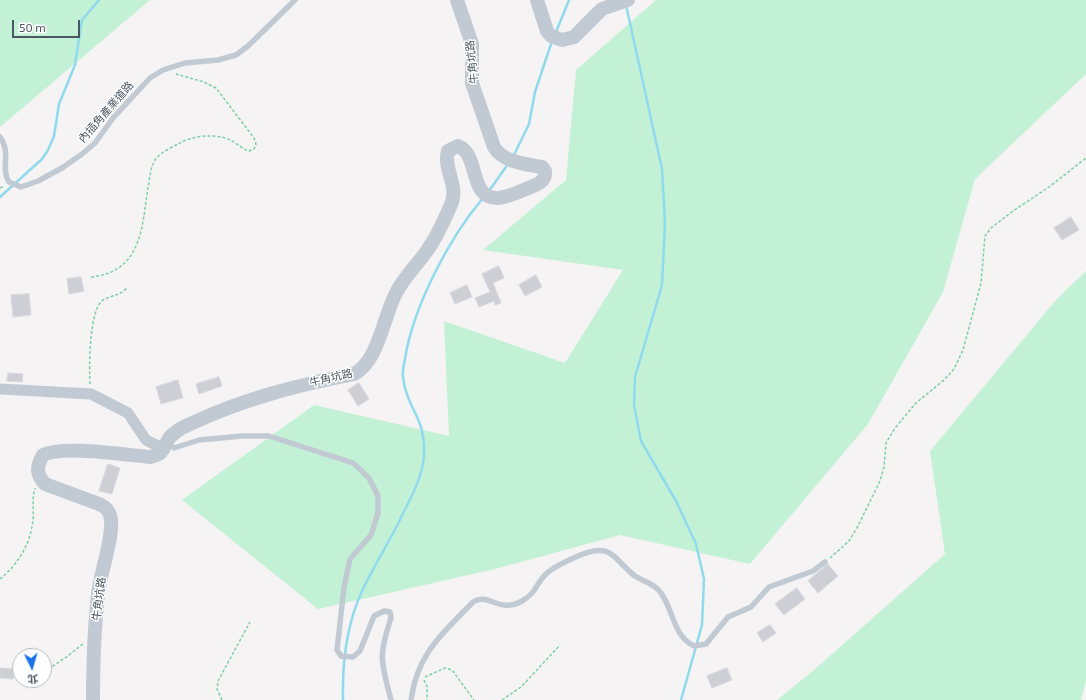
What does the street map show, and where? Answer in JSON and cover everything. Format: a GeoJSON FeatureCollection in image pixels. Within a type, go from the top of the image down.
{"type":"FeatureCollection","features":[{"type":"Feature","properties":{"kind":"street","name":"牛角坑路"},"geometry":{"type":"LineString","coordinates":[[93,700],[98,594],[111,522],[110,513],[106,507],[44,484],[38,477],[37,468],[38,462],[42,455],[49,452],[71,451],[150,457],[156,456],[182,428],[223,408],[292,387],[354,374],[362,370],[374,352],[396,294],[404,280],[431,244],[452,201],[453,184],[446,157],[448,151],[458,146],[463,148],[468,153],[478,186],[490,196],[498,198],[507,196],[543,181],[546,176],[542,167],[504,157],[497,152],[494,147],[472,83],[472,44],[457,0]]}},
{"type":"Feature","properties":{"kind":"street"},"geometry":{"type":"LineString","coordinates":[[539,3],[547,31],[551,36],[557,39],[568,39],[580,32],[602,9],[628,0]]}},
{"type":"Feature","properties":{"kind":"street"},"geometry":{"type":"LineString","coordinates":[[0,389],[91,394],[128,413],[146,440],[166,446]]}},
{"type":"Feature","properties":{"kind":"lane","name":"內插角產業道路"},"geometry":{"type":"LineString","coordinates":[[0,137],[7,152],[6,177],[13,185],[21,187],[29,185],[62,168],[90,147],[102,134],[112,118],[150,78],[162,70],[185,63],[218,60],[236,55],[248,46],[295,0]]}},
{"type":"Feature","properties":{"kind":"lane"},"geometry":{"type":"LineString","coordinates":[[166,446],[174,448],[199,440],[242,436],[270,436],[338,457],[353,463],[361,469],[375,489],[379,504],[375,527],[371,535],[350,559],[344,587],[337,650],[341,656],[353,657],[360,651],[374,616],[384,611],[390,612],[392,618],[381,654],[384,677],[391,700]]}},
{"type":"Feature","properties":{"kind":"lane"},"geometry":{"type":"LineString","coordinates":[[411,700],[415,676],[429,650],[473,602],[481,599],[507,606],[515,604],[532,594],[548,573],[585,554],[600,550],[608,552],[615,556],[634,575],[656,587],[661,593],[682,637],[694,646],[706,644],[728,617],[751,608],[769,587],[808,573],[825,562]]}},
{"type":"Feature","properties":{"kind":"path"},"geometry":{"type":"LineString","coordinates":[[91,277],[103,276],[114,272],[128,260],[136,248],[141,233],[151,169],[160,155],[184,140],[200,137],[226,138],[248,151],[254,149],[256,144],[254,138],[216,88],[204,82],[162,70]]}},
{"type":"Feature","properties":{"kind":"path"},"geometry":{"type":"LineString","coordinates":[[825,562],[849,541],[858,526],[880,481],[884,468],[886,443],[895,428],[916,403],[944,380],[954,368],[963,350],[981,284],[985,236],[991,228],[1013,211],[1050,187],[1086,158]]}},
{"type":"Feature","properties":{"kind":"path"},"geometry":{"type":"LineString","coordinates":[[91,394],[91,349],[93,320],[97,306],[103,300],[120,294],[127,288]]}},
{"type":"Feature","properties":{"kind":"path"},"geometry":{"type":"LineString","coordinates":[[0,579],[10,570],[25,547],[32,526],[32,496],[38,477]]}},
{"type":"Feature","properties":{"kind":"path"},"geometry":{"type":"LineString","coordinates":[[222,700],[217,689],[218,681],[250,622]]}},
{"type":"Feature","properties":{"kind":"path"},"geometry":{"type":"LineString","coordinates":[[52,667],[95,633]]}},
{"type":"Feature","properties":{"kind":"path"},"geometry":{"type":"LineString","coordinates":[[502,700],[521,687],[560,645]]}},
{"type":"Feature","properties":{"kind":"path"},"geometry":{"type":"LineString","coordinates":[[427,700],[427,686],[421,678],[445,668],[455,673],[474,700]]}},
{"type":"Feature","properties":{"kind":"green space"},"geometry":{"type":"Polygon","coordinates":[[[0,0],[150,0],[0,127],[0,0]]]}},
{"type":"Feature","properties":{"kind":"green space"},"geometry":{"type":"Polygon","coordinates":[[[656,0],[1086,0],[1086,74],[975,179],[943,292],[868,424],[750,564],[620,535],[495,569],[318,609],[182,500],[314,405],[449,436],[444,321],[565,363],[623,270],[483,250],[566,180],[576,70],[656,0]]]}},
{"type":"Feature","properties":{"kind":"green space"},"geometry":{"type":"Polygon","coordinates":[[[1086,271],[1086,681],[1081,700],[777,700],[814,670],[945,554],[930,451],[1056,300],[1086,271]]]}},
{"type":"Feature","properties":{"kind":"building"},"geometry":{"type":"Polygon","coordinates":[[[1071,217],[1079,230],[1062,240],[1054,228],[1071,217]]]}},
{"type":"Feature","properties":{"kind":"building"},"geometry":{"type":"Polygon","coordinates":[[[499,266],[504,278],[493,283],[501,303],[495,305],[494,301],[479,307],[475,298],[490,292],[482,274],[499,266]]]}},
{"type":"Feature","properties":{"kind":"building"},"geometry":{"type":"Polygon","coordinates":[[[536,275],[542,287],[525,296],[519,285],[536,275]]]}},
{"type":"Feature","properties":{"kind":"building"},"geometry":{"type":"Polygon","coordinates":[[[81,277],[84,291],[69,294],[67,279],[81,277]]]}},
{"type":"Feature","properties":{"kind":"building"},"geometry":{"type":"Polygon","coordinates":[[[467,285],[472,297],[455,304],[450,293],[467,285]]]}},
{"type":"Feature","properties":{"kind":"building"},"geometry":{"type":"Polygon","coordinates":[[[29,294],[31,315],[13,317],[11,295],[29,294]]]}},
{"type":"Feature","properties":{"kind":"building"},"geometry":{"type":"Polygon","coordinates":[[[8,373],[23,374],[22,382],[7,381],[8,373]]]}},
{"type":"Feature","properties":{"kind":"building"},"geometry":{"type":"Polygon","coordinates":[[[219,377],[222,386],[199,394],[196,384],[219,377]]]}},
{"type":"Feature","properties":{"kind":"building"},"geometry":{"type":"Polygon","coordinates":[[[178,380],[183,398],[161,404],[156,387],[178,380]]]}},
{"type":"Feature","properties":{"kind":"building"},"geometry":{"type":"Polygon","coordinates":[[[359,383],[369,399],[358,406],[348,390],[359,383]]]}},
{"type":"Feature","properties":{"kind":"building"},"geometry":{"type":"Polygon","coordinates":[[[108,464],[120,468],[112,494],[99,491],[108,464]]]}},
{"type":"Feature","properties":{"kind":"building"},"geometry":{"type":"Polygon","coordinates":[[[828,564],[838,576],[818,593],[808,581],[828,564]]]}},
{"type":"Feature","properties":{"kind":"building"},"geometry":{"type":"Polygon","coordinates":[[[797,588],[805,599],[784,615],[775,604],[797,588]]]}},
{"type":"Feature","properties":{"kind":"building"},"geometry":{"type":"Polygon","coordinates":[[[770,625],[776,633],[763,642],[757,633],[770,625]]]}},
{"type":"Feature","properties":{"kind":"building"},"geometry":{"type":"Polygon","coordinates":[[[0,668],[12,669],[12,679],[0,678],[0,668]]]}},
{"type":"Feature","properties":{"kind":"building"},"geometry":{"type":"Polygon","coordinates":[[[727,668],[732,680],[712,688],[707,676],[727,668]]]}},
{"type":"Feature","properties":{"kind":"waterway"},"geometry":{"type":"LineString","coordinates":[[0,197],[42,159],[48,150],[54,136],[59,104],[75,65],[82,20],[99,0]]}},
{"type":"Feature","properties":{"kind":"waterway"},"geometry":{"type":"LineString","coordinates":[[556,32],[569,0]]}},
{"type":"Feature","properties":{"kind":"waterway"},"geometry":{"type":"LineString","coordinates":[[626,5],[662,169],[665,223],[662,285],[635,377],[634,405],[641,441],[676,501],[696,544],[704,579],[702,625],[681,700]]}},
{"type":"Feature","properties":{"kind":"waterway"},"geometry":{"type":"LineString","coordinates":[[513,157],[529,124],[535,92],[552,41]]}},
{"type":"Feature","properties":{"kind":"waterway"},"geometry":{"type":"LineString","coordinates":[[489,191],[508,164]]}},
{"type":"Feature","properties":{"kind":"waterway"},"geometry":{"type":"LineString","coordinates":[[343,700],[344,658],[352,617],[366,582],[399,522],[417,485],[423,466],[424,446],[422,432],[407,394],[403,375],[409,339],[424,296],[445,253],[470,214],[483,198]]}}]}
